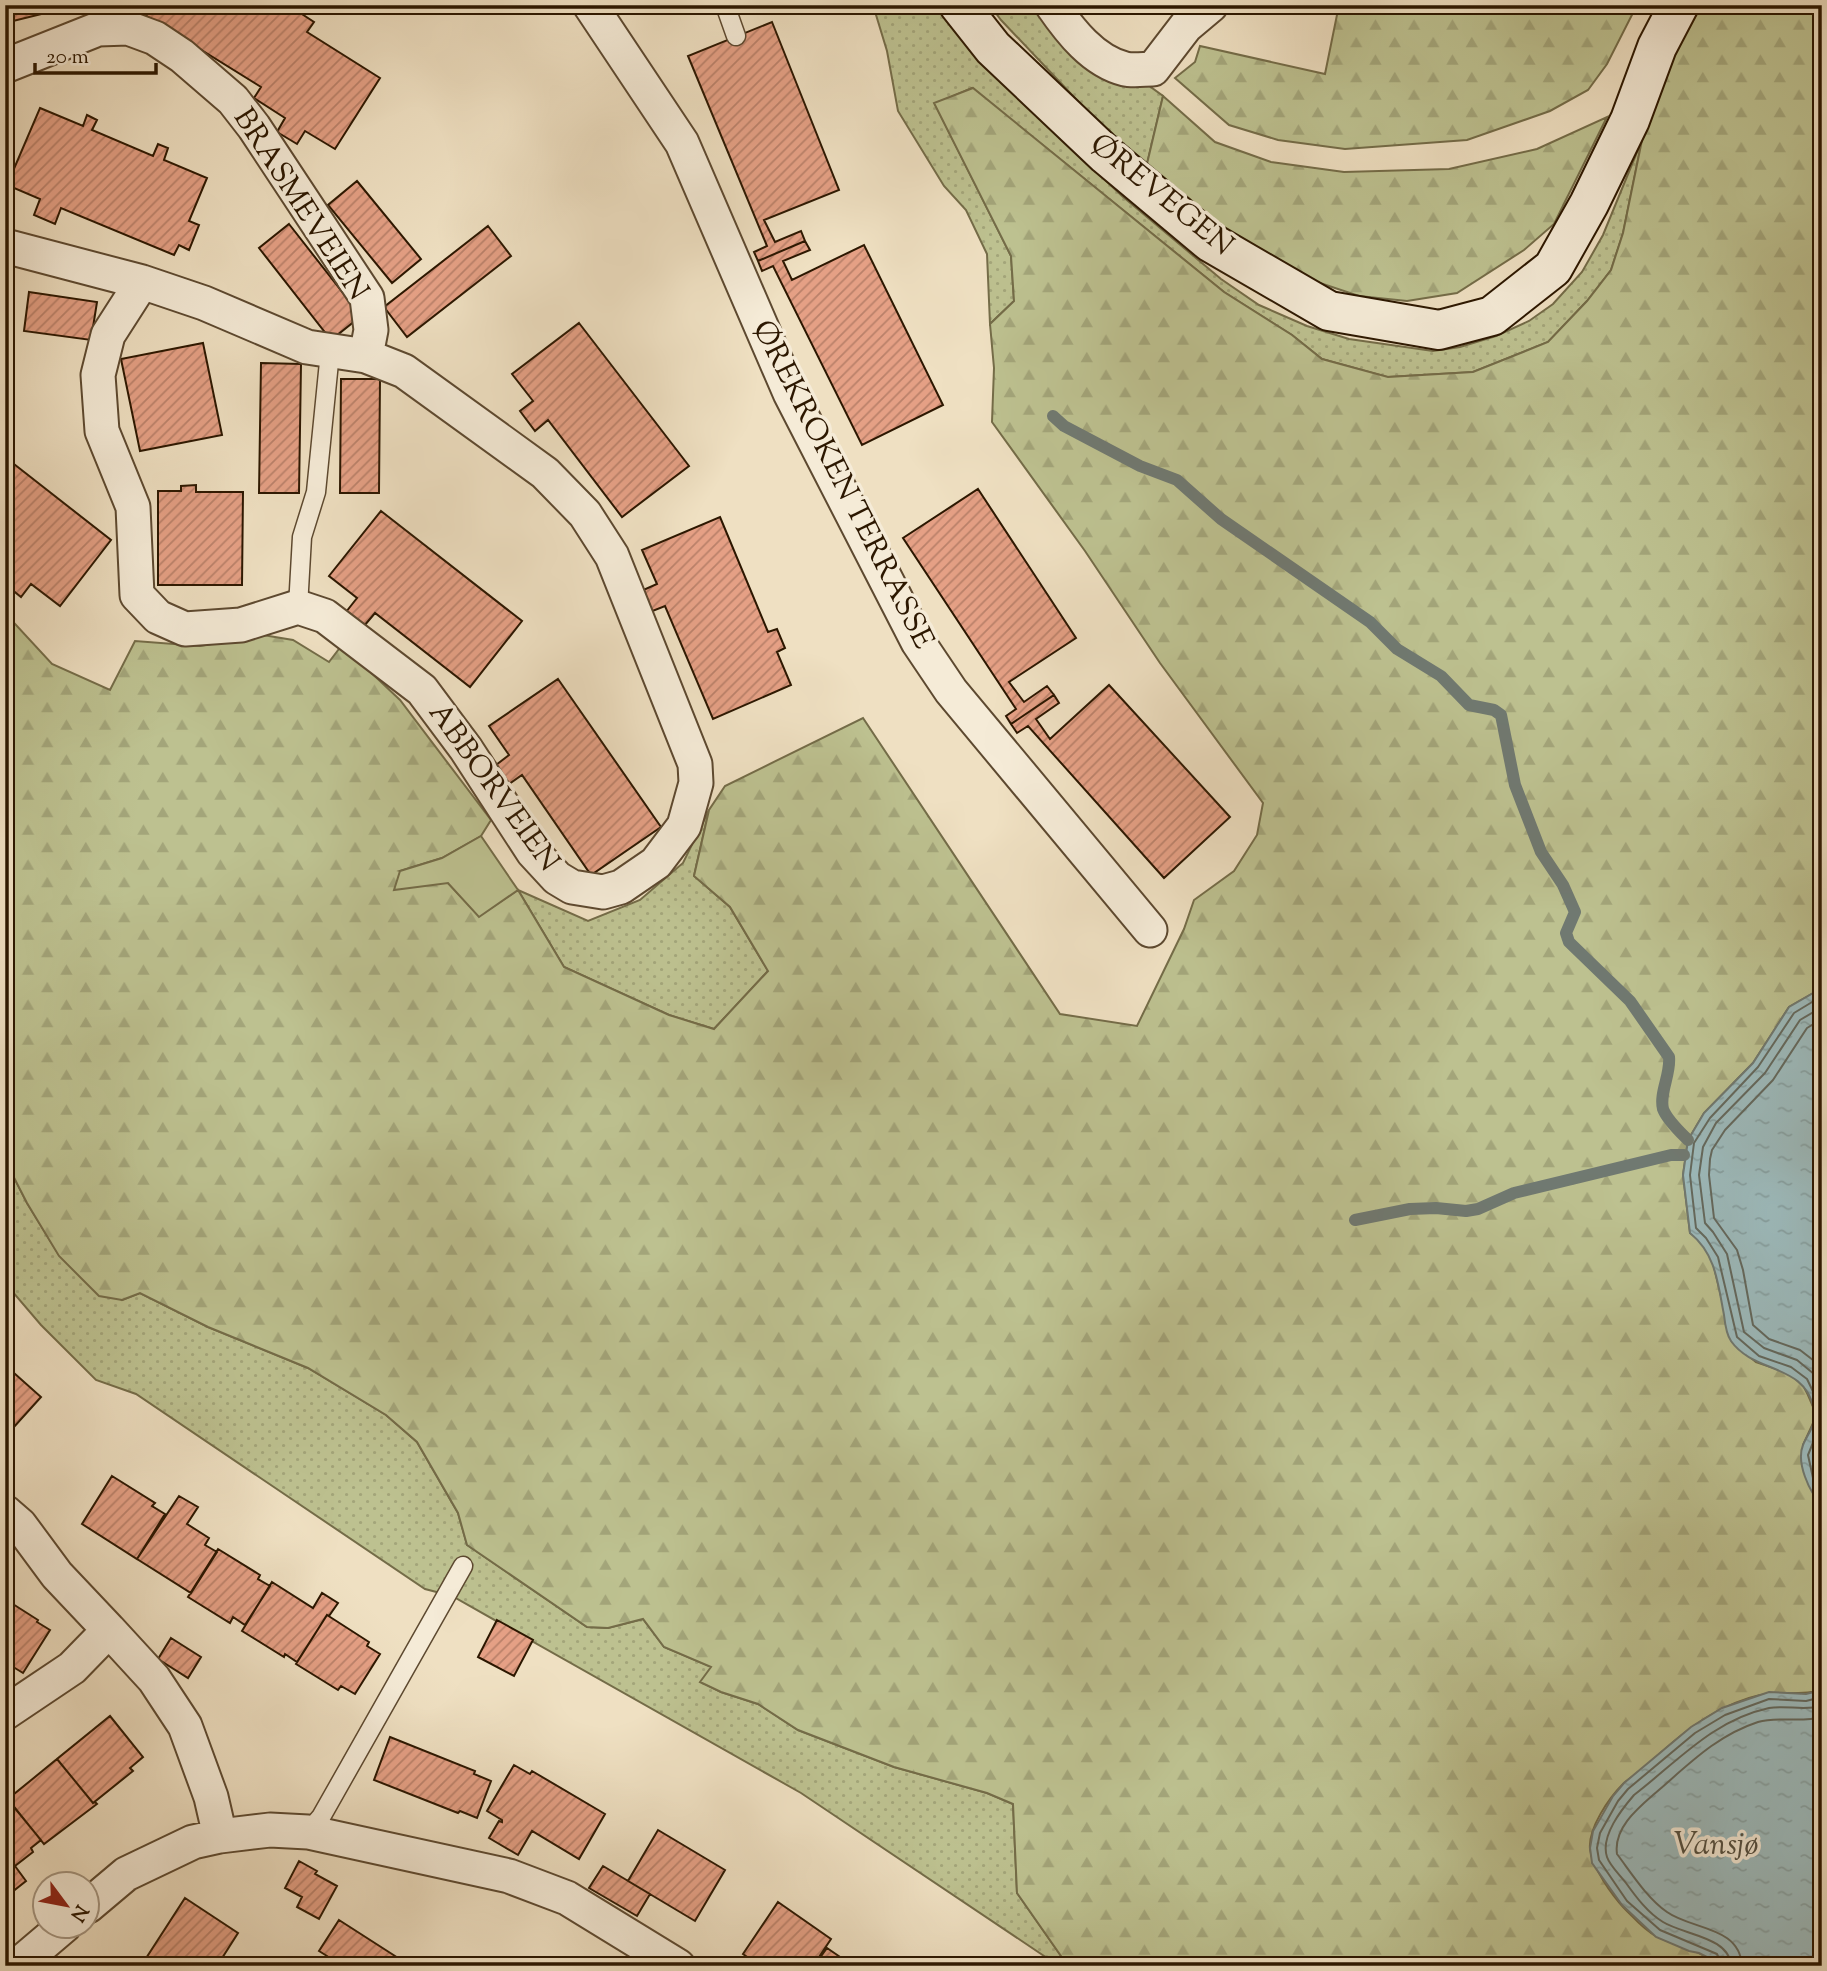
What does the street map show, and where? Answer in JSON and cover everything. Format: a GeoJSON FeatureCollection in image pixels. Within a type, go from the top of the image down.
{"type":"FeatureCollection","features":[{"type":"Feature","properties":{"kind":"street","name":"ØREKROKEN TERRASSE"},"geometry":{"type":"LineString","coordinates":[[590,5],[682,143],[790,393],[918,642],[967,711],[1150,930]]}},
{"type":"Feature","properties":{"kind":"street","name":"ØREVEGEN"},"geometry":{"type":"LineString","coordinates":[[958,5],[993,48],[1106,155],[1210,242],[1329,311],[1439,330],[1492,316],[1553,268],[1589,204],[1630,120],[1657,47],[1679,5]]}},
{"type":"Feature","properties":{"kind":"street"},"geometry":{"type":"LineString","coordinates":[[1052,5],[1066,25],[1093,53],[1126,70],[1153,69],[1186,26],[1211,5]]}},
{"type":"Feature","properties":{"kind":"street","name":"BRASMEVEIEN"},"geometry":{"type":"LineString","coordinates":[[5,66],[98,29],[128,28],[155,38],[182,56],[233,100],[254,127],[366,298],[371,330],[366,356]]}},
{"type":"Feature","properties":{"kind":"street","name":"ABBORVEIEN"},"geometry":{"type":"LineString","coordinates":[[5,246],[142,282],[204,303],[307,347],[366,356],[404,372],[545,473],[585,514],[612,556],[695,764],[696,783],[684,826],[656,863],[621,887],[603,892],[572,887],[557,878],[533,852],[466,749],[422,690],[325,616],[298,607]]}},
{"type":"Feature","properties":{"kind":"street"},"geometry":{"type":"LineString","coordinates":[[142,282],[108,335],[98,375],[102,431],[133,507],[137,595],[158,617],[185,629],[241,625],[298,607]]}},
{"type":"Feature","properties":{"kind":"street"},"geometry":{"type":"LineString","coordinates":[[5,1512],[20,1525],[57,1576],[154,1679],[185,1726],[211,1797],[220,1836]]}},
{"type":"Feature","properties":{"kind":"street"},"geometry":{"type":"LineString","coordinates":[[5,1713],[72,1668],[109,1630]]}},
{"type":"Feature","properties":{"kind":"street"},"geometry":{"type":"LineString","coordinates":[[102,1894],[126,1874],[193,1842],[270,1830],[308,1832],[509,1876],[568,1898],[643,1956],[678,1966]]}},
{"type":"Feature","properties":{"kind":"street"},"geometry":{"type":"LineString","coordinates":[[14,1961],[44,1940]]}},
{"type":"Feature","properties":{"kind":"lane"},"geometry":{"type":"LineString","coordinates":[[725,5],[736,37]]}},
{"type":"Feature","properties":{"kind":"lane"},"geometry":{"type":"LineString","coordinates":[[298,607],[302,537],[316,492],[330,352]]}},
{"type":"Feature","properties":{"kind":"lane"},"geometry":{"type":"LineString","coordinates":[[308,1832],[321,1817],[463,1566]]}},
{"type":"Feature","properties":{"kind":"green space"},"geometry":{"type":"Polygon","coordinates":[[[873,5],[939,5],[1021,100],[1122,196],[1221,279],[1259,305],[1307,326],[1349,339],[1433,351],[1460,347],[1496,336],[1529,321],[1553,304],[1582,272],[1603,235],[1642,140],[1623,233],[1611,270],[1587,301],[1548,342],[1473,372],[1387,377],[1322,359],[1292,335],[1224,292],[972,88],[935,104],[1011,256],[1014,301],[990,324],[987,254],[966,210],[944,186],[898,111],[887,51],[873,5]]]}},
{"type":"Feature","properties":{"kind":"green space"},"geometry":{"type":"Polygon","coordinates":[[[990,5],[1038,5],[1163,96],[1146,168],[1092,116],[990,5]]]}},
{"type":"Feature","properties":{"kind":"green space"},"geometry":{"type":"Polygon","coordinates":[[[1339,5],[1637,5],[1607,64],[1588,90],[1550,111],[1467,140],[1345,149],[1278,140],[1229,125],[1175,78],[1195,62],[1200,46],[1325,74],[1339,5]]]}},
{"type":"Feature","properties":{"kind":"green space"},"geometry":{"type":"Polygon","coordinates":[[[1702,5],[1822,5],[1822,988],[1789,1007],[1753,1063],[1704,1113],[1688,1140],[1683,1175],[1690,1233],[1701,1241],[1712,1259],[1732,1342],[1756,1362],[1788,1373],[1803,1385],[1814,1409],[1814,1421],[1803,1445],[1818,1501],[1822,1504],[1822,1690],[1759,1695],[1705,1718],[1617,1790],[1596,1823],[1590,1849],[1594,1864],[1608,1888],[1639,1924],[1663,1939],[1706,1957],[1717,1966],[1068,1966],[1017,1893],[1013,1804],[987,1793],[894,1767],[798,1730],[758,1704],[700,1682],[711,1667],[664,1647],[643,1619],[608,1628],[587,1627],[467,1545],[458,1513],[417,1442],[386,1415],[308,1368],[208,1327],[140,1293],[122,1300],[99,1296],[59,1256],[5,1160],[5,613],[52,664],[110,690],[135,641],[200,646],[263,635],[293,640],[329,662],[342,645],[400,700],[491,820],[481,836],[442,858],[400,871],[448,883],[479,916],[518,890],[564,967],[669,1015],[714,1029],[768,971],[730,907],[694,876],[709,810],[725,786],[863,718],[1060,1014],[1137,1026],[1184,929],[1194,900],[1234,871],[1257,835],[1263,803],[1160,663],[1085,551],[992,422],[994,368],[990,324],[1014,301],[1011,256],[934,103],[973,88],[1224,292],[1292,335],[1322,359],[1388,377],[1473,372],[1548,342],[1587,301],[1611,270],[1623,233],[1642,140],[1677,48],[1702,5]]]}},
{"type":"Feature","properties":{"kind":"green space"},"geometry":{"type":"Polygon","coordinates":[[[1163,96],[1215,142],[1271,162],[1344,172],[1449,169],[1537,149],[1607,117],[1554,224],[1524,250],[1457,293],[1407,301],[1359,296],[1293,274],[1227,230],[1146,168],[1163,96]]]}},
{"type":"Feature","properties":{"kind":"green space"},"geometry":{"type":"Polygon","coordinates":[[[709,810],[694,876],[730,907],[768,971],[714,1029],[669,1015],[564,967],[518,890],[588,921],[640,900],[683,863],[709,810]]]}},
{"type":"Feature","properties":{"kind":"green space"},"geometry":{"type":"Polygon","coordinates":[[[481,836],[518,890],[479,917],[448,883],[394,890],[400,871],[442,858],[481,836]]]}},
{"type":"Feature","properties":{"kind":"green space"},"geometry":{"type":"Polygon","coordinates":[[[5,1160],[27,1203],[59,1255],[122,1300],[140,1293],[208,1327],[308,1368],[386,1415],[417,1442],[458,1513],[467,1545],[587,1627],[608,1628],[643,1619],[664,1647],[712,1667],[701,1682],[721,1692],[758,1704],[798,1730],[894,1767],[987,1793],[1013,1804],[1017,1893],[1068,1966],[1059,1966],[801,1793],[452,1596],[425,1589],[136,1394],[96,1380],[41,1325],[5,1283],[5,1160]]]}},
{"type":"Feature","properties":{"kind":"water"},"geometry":{"type":"Polygon","coordinates":[[[1822,988],[1822,1504],[1808,1485],[1801,1460],[1803,1445],[1814,1420],[1809,1395],[1801,1384],[1790,1376],[1741,1352],[1729,1338],[1711,1260],[1699,1241],[1690,1233],[1683,1175],[1688,1140],[1704,1113],[1753,1063],[1789,1007],[1822,988]]]}},
{"type":"Feature","properties":{"kind":"water","name":"Vansjø"},"geometry":{"type":"Polygon","coordinates":[[[1822,1690],[1822,1966],[1717,1966],[1713,1960],[1699,1953],[1656,1937],[1622,1905],[1592,1863],[1590,1848],[1593,1831],[1613,1796],[1624,1783],[1691,1727],[1722,1708],[1769,1692],[1806,1694],[1822,1690]]]}},
{"type":"Feature","properties":{"kind":"building"},"geometry":{"type":"Polygon","coordinates":[[[5,5],[78,5],[5,23],[5,5]]]}},
{"type":"Feature","properties":{"kind":"building"},"geometry":{"type":"Polygon","coordinates":[[[129,5],[288,5],[314,22],[307,32],[380,78],[335,149],[305,131],[297,144],[277,132],[285,118],[254,98],[261,87],[129,5]]]}},
{"type":"Feature","properties":{"kind":"building"},"geometry":{"type":"Polygon","coordinates":[[[772,22],[839,190],[764,220],[775,242],[801,231],[805,241],[758,261],[754,252],[767,246],[688,56],[772,22]]]}},
{"type":"Feature","properties":{"kind":"building"},"geometry":{"type":"Polygon","coordinates":[[[40,108],[83,126],[87,115],[97,120],[92,130],[153,156],[158,144],[168,148],[164,160],[207,178],[189,221],[199,225],[189,250],[179,245],[174,255],[61,208],[55,224],[34,215],[40,199],[7,185],[40,108]]]}},
{"type":"Feature","properties":{"kind":"building"},"geometry":{"type":"Polygon","coordinates":[[[357,181],[421,259],[392,283],[328,205],[357,181]]]}},
{"type":"Feature","properties":{"kind":"building"},"geometry":{"type":"Polygon","coordinates":[[[289,224],[361,316],[331,340],[259,248],[289,224]]]}},
{"type":"Feature","properties":{"kind":"building"},"geometry":{"type":"Polygon","coordinates":[[[488,226],[511,256],[407,337],[384,307],[488,226]]]}},
{"type":"Feature","properties":{"kind":"building"},"geometry":{"type":"Polygon","coordinates":[[[805,241],[810,250],[783,261],[792,280],[864,245],[943,405],[862,445],[773,266],[762,271],[758,261],[805,241]]]}},
{"type":"Feature","properties":{"kind":"building"},"geometry":{"type":"Polygon","coordinates":[[[29,292],[97,302],[91,340],[24,331],[29,292]]]}},
{"type":"Feature","properties":{"kind":"building"},"geometry":{"type":"Polygon","coordinates":[[[579,323],[689,466],[622,517],[548,420],[535,431],[520,411],[533,401],[512,374],[579,323]]]}},
{"type":"Feature","properties":{"kind":"building"},"geometry":{"type":"Polygon","coordinates":[[[203,343],[222,435],[140,451],[121,359],[203,343]]]}},
{"type":"Feature","properties":{"kind":"building"},"geometry":{"type":"Polygon","coordinates":[[[261,363],[301,364],[299,493],[259,493],[261,363]]]}},
{"type":"Feature","properties":{"kind":"building"},"geometry":{"type":"Polygon","coordinates":[[[341,379],[380,379],[379,493],[340,493],[341,379]]]}},
{"type":"Feature","properties":{"kind":"building"},"geometry":{"type":"Polygon","coordinates":[[[5,457],[111,540],[60,606],[31,584],[21,597],[5,584],[5,579],[13,569],[5,563],[5,457]]]}},
{"type":"Feature","properties":{"kind":"building"},"geometry":{"type":"Polygon","coordinates":[[[196,485],[196,492],[243,492],[242,585],[158,585],[158,491],[181,491],[181,486],[196,485]]]}},
{"type":"Feature","properties":{"kind":"building"},"geometry":{"type":"Polygon","coordinates":[[[978,489],[1076,638],[1009,682],[1024,702],[1047,686],[1054,695],[1011,724],[1006,716],[1016,709],[903,538],[978,489]]]}},
{"type":"Feature","properties":{"kind":"building"},"geometry":{"type":"Polygon","coordinates":[[[381,511],[522,621],[470,687],[375,613],[364,626],[346,612],[357,598],[329,576],[381,511]]]}},
{"type":"Feature","properties":{"kind":"building"},"geometry":{"type":"Polygon","coordinates":[[[720,517],[768,632],[777,629],[785,648],[777,652],[791,685],[713,719],[665,606],[650,612],[641,591],[657,584],[642,550],[720,517]]]}},
{"type":"Feature","properties":{"kind":"building"},"geometry":{"type":"Polygon","coordinates":[[[558,679],[661,827],[591,875],[522,775],[509,784],[496,765],[509,755],[489,726],[558,679]]]}},
{"type":"Feature","properties":{"kind":"building"},"geometry":{"type":"Polygon","coordinates":[[[1109,685],[1230,817],[1164,878],[1028,726],[1017,733],[1011,724],[1054,695],[1059,703],[1036,719],[1050,739],[1109,685]]]}},
{"type":"Feature","properties":{"kind":"building"},"geometry":{"type":"Polygon","coordinates":[[[5,1365],[41,1397],[5,1437],[5,1365]]]}},
{"type":"Feature","properties":{"kind":"building"},"geometry":{"type":"Polygon","coordinates":[[[112,1476],[155,1503],[152,1506],[165,1514],[137,1559],[82,1524],[112,1476]]]}},
{"type":"Feature","properties":{"kind":"building"},"geometry":{"type":"Polygon","coordinates":[[[179,1496],[198,1507],[187,1524],[209,1538],[205,1545],[217,1552],[191,1593],[137,1559],[179,1496]]]}},
{"type":"Feature","properties":{"kind":"building"},"geometry":{"type":"Polygon","coordinates":[[[218,1549],[260,1575],[258,1579],[270,1586],[245,1625],[233,1617],[230,1623],[188,1597],[218,1549]]]}},
{"type":"Feature","properties":{"kind":"building"},"geometry":{"type":"Polygon","coordinates":[[[272,1582],[313,1608],[322,1593],[338,1603],[329,1616],[327,1615],[297,1662],[242,1631],[272,1582]]]}},
{"type":"Feature","properties":{"kind":"building"},"geometry":{"type":"Polygon","coordinates":[[[5,1599],[50,1630],[23,1673],[10,1665],[8,1668],[5,1666],[5,1599]]]}},
{"type":"Feature","properties":{"kind":"building"},"geometry":{"type":"Polygon","coordinates":[[[327,1615],[369,1642],[367,1646],[380,1654],[355,1694],[341,1686],[338,1690],[296,1664],[327,1615]]]}},
{"type":"Feature","properties":{"kind":"building"},"geometry":{"type":"Polygon","coordinates":[[[497,1620],[533,1640],[514,1676],[478,1657],[497,1620]]]}},
{"type":"Feature","properties":{"kind":"building"},"geometry":{"type":"Polygon","coordinates":[[[171,1638],[201,1657],[188,1678],[158,1659],[171,1638]]]}},
{"type":"Feature","properties":{"kind":"building"},"geometry":{"type":"Polygon","coordinates":[[[110,1716],[143,1757],[130,1768],[133,1771],[93,1803],[57,1759],[110,1716]]]}},
{"type":"Feature","properties":{"kind":"building"},"geometry":{"type":"Polygon","coordinates":[[[390,1737],[475,1771],[474,1774],[491,1781],[477,1818],[374,1780],[390,1737]]]}},
{"type":"Feature","properties":{"kind":"building"},"geometry":{"type":"Polygon","coordinates":[[[57,1759],[93,1803],[97,1804],[44,1844],[8,1799],[57,1759]]]}},
{"type":"Feature","properties":{"kind":"building"},"geometry":{"type":"Polygon","coordinates":[[[514,1765],[530,1774],[532,1771],[605,1814],[579,1859],[532,1831],[518,1855],[489,1838],[502,1820],[487,1811],[514,1765]]]}},
{"type":"Feature","properties":{"kind":"building"},"geometry":{"type":"Polygon","coordinates":[[[9,1801],[41,1840],[31,1848],[33,1852],[15,1866],[26,1881],[7,1896],[5,1805],[9,1801]]]}},
{"type":"Feature","properties":{"kind":"building"},"geometry":{"type":"Polygon","coordinates":[[[658,1830],[725,1870],[695,1921],[628,1881],[658,1830]]]}},
{"type":"Feature","properties":{"kind":"building"},"geometry":{"type":"Polygon","coordinates":[[[299,1861],[337,1886],[319,1919],[297,1907],[302,1897],[285,1888],[299,1861]]]}},
{"type":"Feature","properties":{"kind":"building"},"geometry":{"type":"Polygon","coordinates":[[[603,1866],[650,1894],[637,1916],[589,1888],[603,1866]]]}},
{"type":"Feature","properties":{"kind":"building"},"geometry":{"type":"Polygon","coordinates":[[[185,1898],[238,1933],[217,1966],[141,1966],[185,1898]]]}},
{"type":"Feature","properties":{"kind":"building"},"geometry":{"type":"Polygon","coordinates":[[[778,1902],[831,1939],[813,1966],[760,1966],[743,1954],[778,1902]]]}},
{"type":"Feature","properties":{"kind":"building"},"geometry":{"type":"Polygon","coordinates":[[[339,1920],[409,1965],[321,1966],[327,1956],[319,1951],[339,1920]]]}},
{"type":"Feature","properties":{"kind":"building"},"geometry":{"type":"Polygon","coordinates":[[[827,1948],[846,1961],[843,1966],[814,1966],[827,1948]]]}},
{"type":"Feature","properties":{"kind":"waterway"},"geometry":{"type":"LineString","coordinates":[[1053,416],[1064,426],[1140,466],[1177,480],[1221,519],[1370,622],[1397,649],[1441,676],[1469,705],[1494,710],[1501,715],[1515,785],[1541,852],[1563,885],[1575,912],[1566,933],[1569,942],[1630,1001],[1669,1057],[1663,1109],[1688,1140]]}},
{"type":"Feature","properties":{"kind":"waterway"},"geometry":{"type":"LineString","coordinates":[[1355,1220],[1410,1209],[1478,1209],[1514,1193],[1671,1155],[1684,1155]]}}]}
